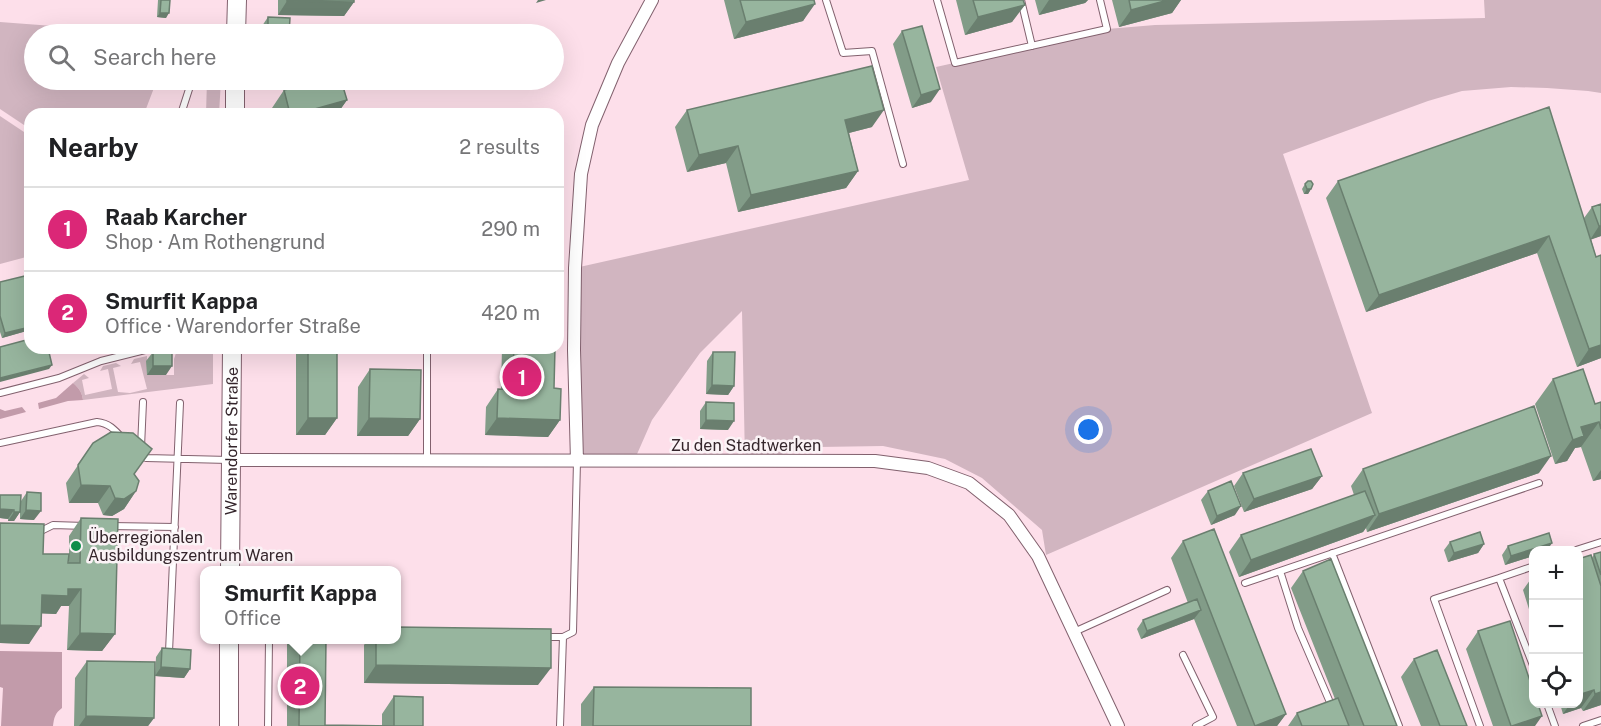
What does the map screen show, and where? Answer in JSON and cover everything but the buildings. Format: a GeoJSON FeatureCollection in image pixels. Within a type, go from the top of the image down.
{"type":"FeatureCollection","features":[{"type":"Feature","properties":{"kind":"main road"},"geometry":{"type":"LineString","coordinates":[[236,24],[237,0]]}},
{"type":"Feature","properties":{"kind":"main road"},"geometry":{"type":"LineString","coordinates":[[235,90],[235,108]]}},
{"type":"Feature","properties":{"kind":"main road","name":"Warendorfer Straße"},"geometry":{"type":"LineString","coordinates":[[230,566],[232,354]]}},
{"type":"Feature","properties":{"kind":"main road"},"geometry":{"type":"LineString","coordinates":[[229,726],[230,644]]}},
{"type":"Feature","properties":{"kind":"street"},"geometry":{"type":"LineString","coordinates":[[577,461],[574,350],[575,268],[581,174],[592,125],[618,63],[652,0]]}},
{"type":"Feature","properties":{"kind":"street","name":"Zu den Stadtwerken"},"geometry":{"type":"LineString","coordinates":[[231,460],[875,461],[928,468],[969,483],[1009,515],[1038,556],[1118,726]]}},
{"type":"Feature","properties":{"kind":"lane"},"geometry":{"type":"LineString","coordinates":[[826,0],[843,53],[872,51],[903,164]]}},
{"type":"Feature","properties":{"kind":"lane"},"geometry":{"type":"LineString","coordinates":[[937,0],[955,63],[1107,29],[1100,0]]}},
{"type":"Feature","properties":{"kind":"lane"},"geometry":{"type":"LineString","coordinates":[[1021,0],[1032,46]]}},
{"type":"Feature","properties":{"kind":"lane"},"geometry":{"type":"LineString","coordinates":[[183,108],[189,90]]}},
{"type":"Feature","properties":{"kind":"lane"},"geometry":{"type":"LineString","coordinates":[[0,393],[59,378],[102,361],[129,354]]}},
{"type":"Feature","properties":{"kind":"lane"},"geometry":{"type":"LineString","coordinates":[[427,354],[427,461]]}},
{"type":"Feature","properties":{"kind":"lane"},"geometry":{"type":"LineString","coordinates":[[141,457],[143,402]]}},
{"type":"Feature","properties":{"kind":"lane"},"geometry":{"type":"LineString","coordinates":[[170,652],[180,403]]}},
{"type":"Feature","properties":{"kind":"lane"},"geometry":{"type":"LineString","coordinates":[[0,443],[97,422],[112,427],[126,442]]}},
{"type":"Feature","properties":{"kind":"lane"},"geometry":{"type":"LineString","coordinates":[[133,449],[141,457],[146,458],[231,460]]}},
{"type":"Feature","properties":{"kind":"lane"},"geometry":{"type":"LineString","coordinates":[[539,637],[563,637],[573,632],[577,461]]}},
{"type":"Feature","properties":{"kind":"lane"},"geometry":{"type":"LineString","coordinates":[[1245,583],[1539,483]]}},
{"type":"Feature","properties":{"kind":"lane"},"geometry":{"type":"LineString","coordinates":[[27,533],[36,533],[53,525],[87,526]]}},
{"type":"Feature","properties":{"kind":"lane"},"geometry":{"type":"LineString","coordinates":[[98,526],[175,527]]}},
{"type":"Feature","properties":{"kind":"lane"},"geometry":{"type":"LineString","coordinates":[[1583,548],[1601,542]]}},
{"type":"Feature","properties":{"kind":"lane"},"geometry":{"type":"LineString","coordinates":[[1332,553],[1399,726]]}},
{"type":"Feature","properties":{"kind":"lane"},"geometry":{"type":"LineString","coordinates":[[1480,726],[1434,599],[1529,567]]}},
{"type":"Feature","properties":{"kind":"lane"},"geometry":{"type":"LineString","coordinates":[[1280,571],[1298,628],[1336,717]]}},
{"type":"Feature","properties":{"kind":"lane"},"geometry":{"type":"LineString","coordinates":[[1499,578],[1529,657]]}},
{"type":"Feature","properties":{"kind":"lane"},"geometry":{"type":"LineString","coordinates":[[1074,632],[1167,590]]}},
{"type":"Feature","properties":{"kind":"lane"},"geometry":{"type":"LineString","coordinates":[[560,726],[563,637]]}},
{"type":"Feature","properties":{"kind":"lane"},"geometry":{"type":"LineString","coordinates":[[268,726],[269,644]]}},
{"type":"Feature","properties":{"kind":"lane"},"geometry":{"type":"LineString","coordinates":[[1183,655],[1213,717],[1196,726]]}},
{"type":"Feature","properties":{"kind":"lane"},"geometry":{"type":"LineString","coordinates":[[1549,708],[1556,726]]}},
{"type":"Feature","properties":{"kind":"lane"},"geometry":{"type":"LineString","coordinates":[[1583,726],[1601,720]]}},
{"type":"Feature","properties":{"kind":"shaded area"},"geometry":{"type":"Polygon","coordinates":[[[1484,0],[1601,0],[1601,93],[1511,87],[1462,91],[1428,101],[1283,154],[1372,413],[1046,555],[1042,530],[982,478],[945,459],[883,446],[819,447],[745,461],[742,311],[700,353],[652,420],[634,461],[577,461],[575,268],[969,180],[936,67],[1107,29],[1155,25],[1485,18],[1484,0]]]}},
{"type":"Feature","properties":{"kind":"shaded area"},"geometry":{"type":"Polygon","coordinates":[[[0,22],[26,24],[24,24],[24,90],[153,90],[146,108],[24,108],[24,125],[0,109],[0,22]]]}},
{"type":"Feature","properties":{"kind":"shaded area"},"geometry":{"type":"Polygon","coordinates":[[[207,90],[220,90],[219,108],[206,108],[207,90]]]}},
{"type":"Feature","properties":{"kind":"shaded area"},"geometry":{"type":"Polygon","coordinates":[[[0,116],[24,132],[24,258],[0,264],[0,116]]]}},
{"type":"Feature","properties":{"kind":"shaded area"},"geometry":{"type":"Polygon","coordinates":[[[176,354],[213,354],[213,384],[83,400],[80,390],[73,383],[84,374],[89,378],[82,380],[85,395],[112,389],[108,369],[100,371],[103,366],[116,363],[121,366],[113,368],[118,392],[130,393],[147,389],[140,362],[131,364],[134,359],[147,356],[147,375],[174,375],[176,354]]]}},
{"type":"Feature","properties":{"kind":"shaded area"},"geometry":{"type":"Polygon","coordinates":[[[73,383],[80,390],[83,400],[68,401],[39,409],[38,403],[56,398],[73,383]]]}},
{"type":"Feature","properties":{"kind":"shaded area"},"geometry":{"type":"Polygon","coordinates":[[[22,407],[26,412],[0,419],[0,409],[5,411],[22,407]]]}},
{"type":"Feature","properties":{"kind":"shaded area"},"geometry":{"type":"Polygon","coordinates":[[[0,651],[62,652],[62,708],[55,716],[53,726],[1,726],[3,688],[0,687],[0,651]]]}},
{"type":"Feature","properties":{"kind":"place","name":"Raab Karcher"},"geometry":{"type":"Point","coordinates":[522,377]}},
{"type":"Feature","properties":{"kind":"place","name":"Überregionalen Ausbildungszentrum Waren"},"geometry":{"type":"Point","coordinates":[76,546]}},
{"type":"Feature","properties":{"kind":"place","name":"Smurfit Kappa"},"geometry":{"type":"Point","coordinates":[300,686]}}]}
